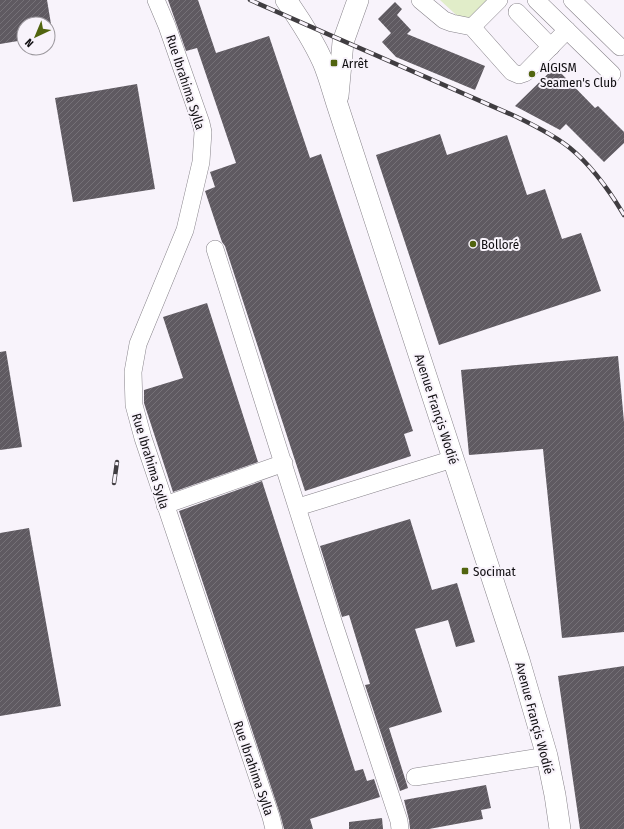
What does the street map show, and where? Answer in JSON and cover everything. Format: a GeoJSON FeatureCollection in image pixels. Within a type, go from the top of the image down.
{"type":"FeatureCollection","features":[{"type":"Feature","properties":{"kind":"main road","name":"Avenue Françis Wodié"},"geometry":{"type":"LineString","coordinates":[[286,0],[303,24],[315,45],[338,106],[519,660],[547,756],[560,829]]}},
{"type":"Feature","properties":{"kind":"main road"},"geometry":{"type":"LineString","coordinates":[[338,106],[343,42],[358,0]]}},
{"type":"Feature","properties":{"kind":"street","name":"Rue Ibrahima Sylla"},"geometry":{"type":"LineString","coordinates":[[156,0],[170,33],[203,132],[201,162],[185,230],[138,344],[133,372],[134,405],[165,505],[274,829]]}},
{"type":"Feature","properties":{"kind":"street"},"geometry":{"type":"LineString","coordinates":[[420,0],[444,20],[472,27],[512,72],[519,75],[525,73],[567,30]]}},
{"type":"Feature","properties":{"kind":"street"},"geometry":{"type":"LineString","coordinates":[[472,27],[499,0]]}},
{"type":"Feature","properties":{"kind":"street"},"geometry":{"type":"LineString","coordinates":[[536,0],[612,74]]}},
{"type":"Feature","properties":{"kind":"street"},"geometry":{"type":"LineString","coordinates":[[572,0],[620,47]]}},
{"type":"Feature","properties":{"kind":"street"},"geometry":{"type":"LineString","coordinates":[[516,12],[551,47]]}},
{"type":"Feature","properties":{"kind":"street"},"geometry":{"type":"LineString","coordinates":[[215,249],[334,624],[399,821],[400,829]]}},
{"type":"Feature","properties":{"kind":"street"},"geometry":{"type":"LineString","coordinates":[[298,507],[453,458]]}},
{"type":"Feature","properties":{"kind":"street"},"geometry":{"type":"LineString","coordinates":[[165,505],[284,463]]}},
{"type":"Feature","properties":{"kind":"street"},"geometry":{"type":"LineString","coordinates":[[415,777],[547,756]]}},
{"type":"Feature","properties":{"kind":"green space"},"geometry":{"type":"Polygon","coordinates":[[[440,0],[489,0],[466,24],[440,0]]]}},
{"type":"Feature","properties":{"kind":"building"},"geometry":{"type":"Polygon","coordinates":[[[0,0],[47,0],[50,16],[16,16],[16,41],[0,44],[0,0]]]}},
{"type":"Feature","properties":{"kind":"building"},"geometry":{"type":"Polygon","coordinates":[[[168,0],[198,0],[216,53],[269,36],[310,158],[321,154],[413,431],[404,434],[411,456],[305,491],[225,246],[222,242],[205,191],[215,187],[210,172],[236,163],[197,48],[186,51],[168,0]]]}},
{"type":"Feature","properties":{"kind":"building"},"geometry":{"type":"Polygon","coordinates":[[[395,2],[402,9],[397,15],[411,30],[407,34],[485,66],[475,90],[396,57],[382,42],[391,33],[378,19],[395,2]]]}},
{"type":"Feature","properties":{"kind":"building"},"geometry":{"type":"Polygon","coordinates":[[[555,67],[595,108],[598,106],[624,132],[624,143],[604,162],[566,124],[560,130],[515,106],[555,67]]]}},
{"type":"Feature","properties":{"kind":"building"},"geometry":{"type":"Polygon","coordinates":[[[137,84],[155,189],[73,202],[55,98],[137,84]]]}},
{"type":"Feature","properties":{"kind":"building"},"geometry":{"type":"Polygon","coordinates":[[[440,134],[447,155],[507,135],[527,195],[545,189],[562,239],[581,233],[601,291],[439,345],[376,155],[440,134]]]}},
{"type":"Feature","properties":{"kind":"building"},"geometry":{"type":"Polygon","coordinates":[[[207,303],[258,462],[173,492],[144,403],[144,390],[183,378],[163,317],[207,303]]]}},
{"type":"Feature","properties":{"kind":"building"},"geometry":{"type":"Polygon","coordinates":[[[6,351],[22,447],[0,450],[0,352],[6,351]]]}},
{"type":"Feature","properties":{"kind":"building"},"geometry":{"type":"Polygon","coordinates":[[[618,356],[624,422],[624,632],[562,638],[543,449],[469,455],[461,370],[618,356]]]}},
{"type":"Feature","properties":{"kind":"building"},"geometry":{"type":"Polygon","coordinates":[[[262,481],[355,771],[363,769],[367,781],[374,779],[380,797],[310,819],[313,829],[284,829],[179,511],[262,481]]]}},
{"type":"Feature","properties":{"kind":"building"},"geometry":{"type":"Polygon","coordinates":[[[410,519],[432,590],[457,583],[475,642],[456,647],[448,620],[415,629],[442,712],[389,728],[408,788],[400,791],[365,685],[370,684],[349,615],[342,617],[320,546],[410,519]]]}},
{"type":"Feature","properties":{"kind":"building"},"geometry":{"type":"Polygon","coordinates":[[[29,528],[61,706],[0,716],[0,533],[29,528]]]}},
{"type":"Feature","properties":{"kind":"building"},"geometry":{"type":"Polygon","coordinates":[[[624,666],[624,829],[580,829],[558,676],[624,666]]]}},
{"type":"Feature","properties":{"kind":"building"},"geometry":{"type":"Polygon","coordinates":[[[486,785],[491,808],[481,810],[483,819],[429,829],[410,829],[404,800],[486,785]]]}},
{"type":"Feature","properties":{"kind":"building"},"geometry":{"type":"Polygon","coordinates":[[[382,818],[383,829],[349,829],[349,822],[382,818]]]}},
{"type":"Feature","properties":{"kind":"railway"},"geometry":{"type":"LineString","coordinates":[[250,0],[517,117],[558,139],[578,155],[593,171],[624,215]]}},
{"type":"Feature","properties":{"kind":"railway"},"geometry":{"type":"LineString","coordinates":[[114,483],[117,462]]}},
{"type":"Feature","properties":{"kind":"place","name":"Arrêt"},"geometry":{"type":"Point","coordinates":[334,63]}},
{"type":"Feature","properties":{"kind":"place","name":"AIGISM Seamen's Club"},"geometry":{"type":"Point","coordinates":[532,74]}},
{"type":"Feature","properties":{"kind":"place","name":"Bolloré"},"geometry":{"type":"Point","coordinates":[473,244]}},
{"type":"Feature","properties":{"kind":"place","name":"Socimat"},"geometry":{"type":"Point","coordinates":[465,571]}}]}
